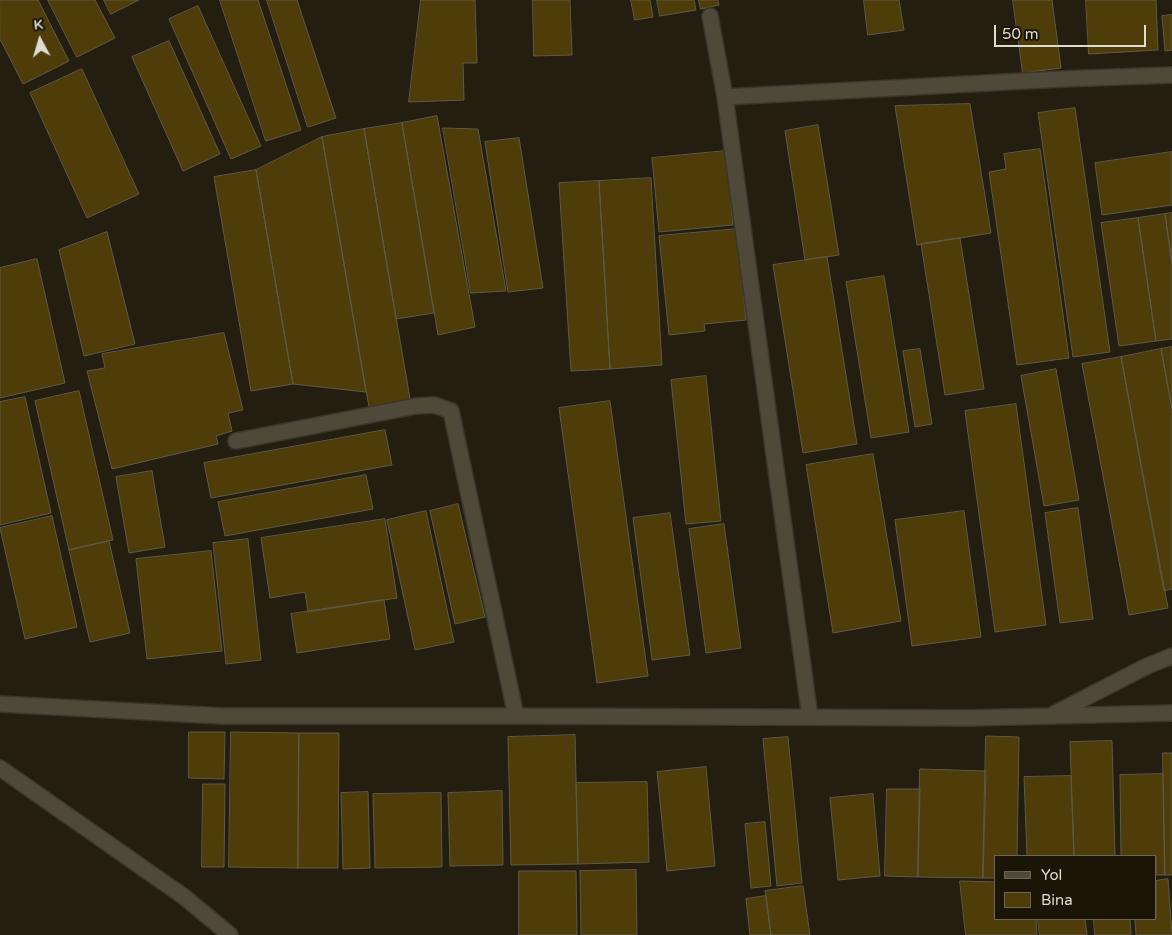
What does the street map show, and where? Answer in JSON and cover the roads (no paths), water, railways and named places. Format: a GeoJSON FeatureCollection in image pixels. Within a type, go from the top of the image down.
{"type":"FeatureCollection","features":[{"type":"Feature","properties":{"kind":"street"},"geometry":{"type":"LineString","coordinates":[[710,16],[726,97],[810,717]]}},
{"type":"Feature","properties":{"kind":"street"},"geometry":{"type":"LineString","coordinates":[[726,97],[1172,75]]}},
{"type":"Feature","properties":{"kind":"street"},"geometry":{"type":"LineString","coordinates":[[236,441],[416,406],[434,406],[451,410],[516,716]]}},
{"type":"Feature","properties":{"kind":"street"},"geometry":{"type":"LineString","coordinates":[[1051,716],[1146,666],[1172,656]]}},
{"type":"Feature","properties":{"kind":"street"},"geometry":{"type":"LineString","coordinates":[[0,704],[222,716],[810,717],[1051,716],[1172,713]]}},
{"type":"Feature","properties":{"kind":"street"},"geometry":{"type":"LineString","coordinates":[[0,768],[183,896],[230,935]]}}]}
